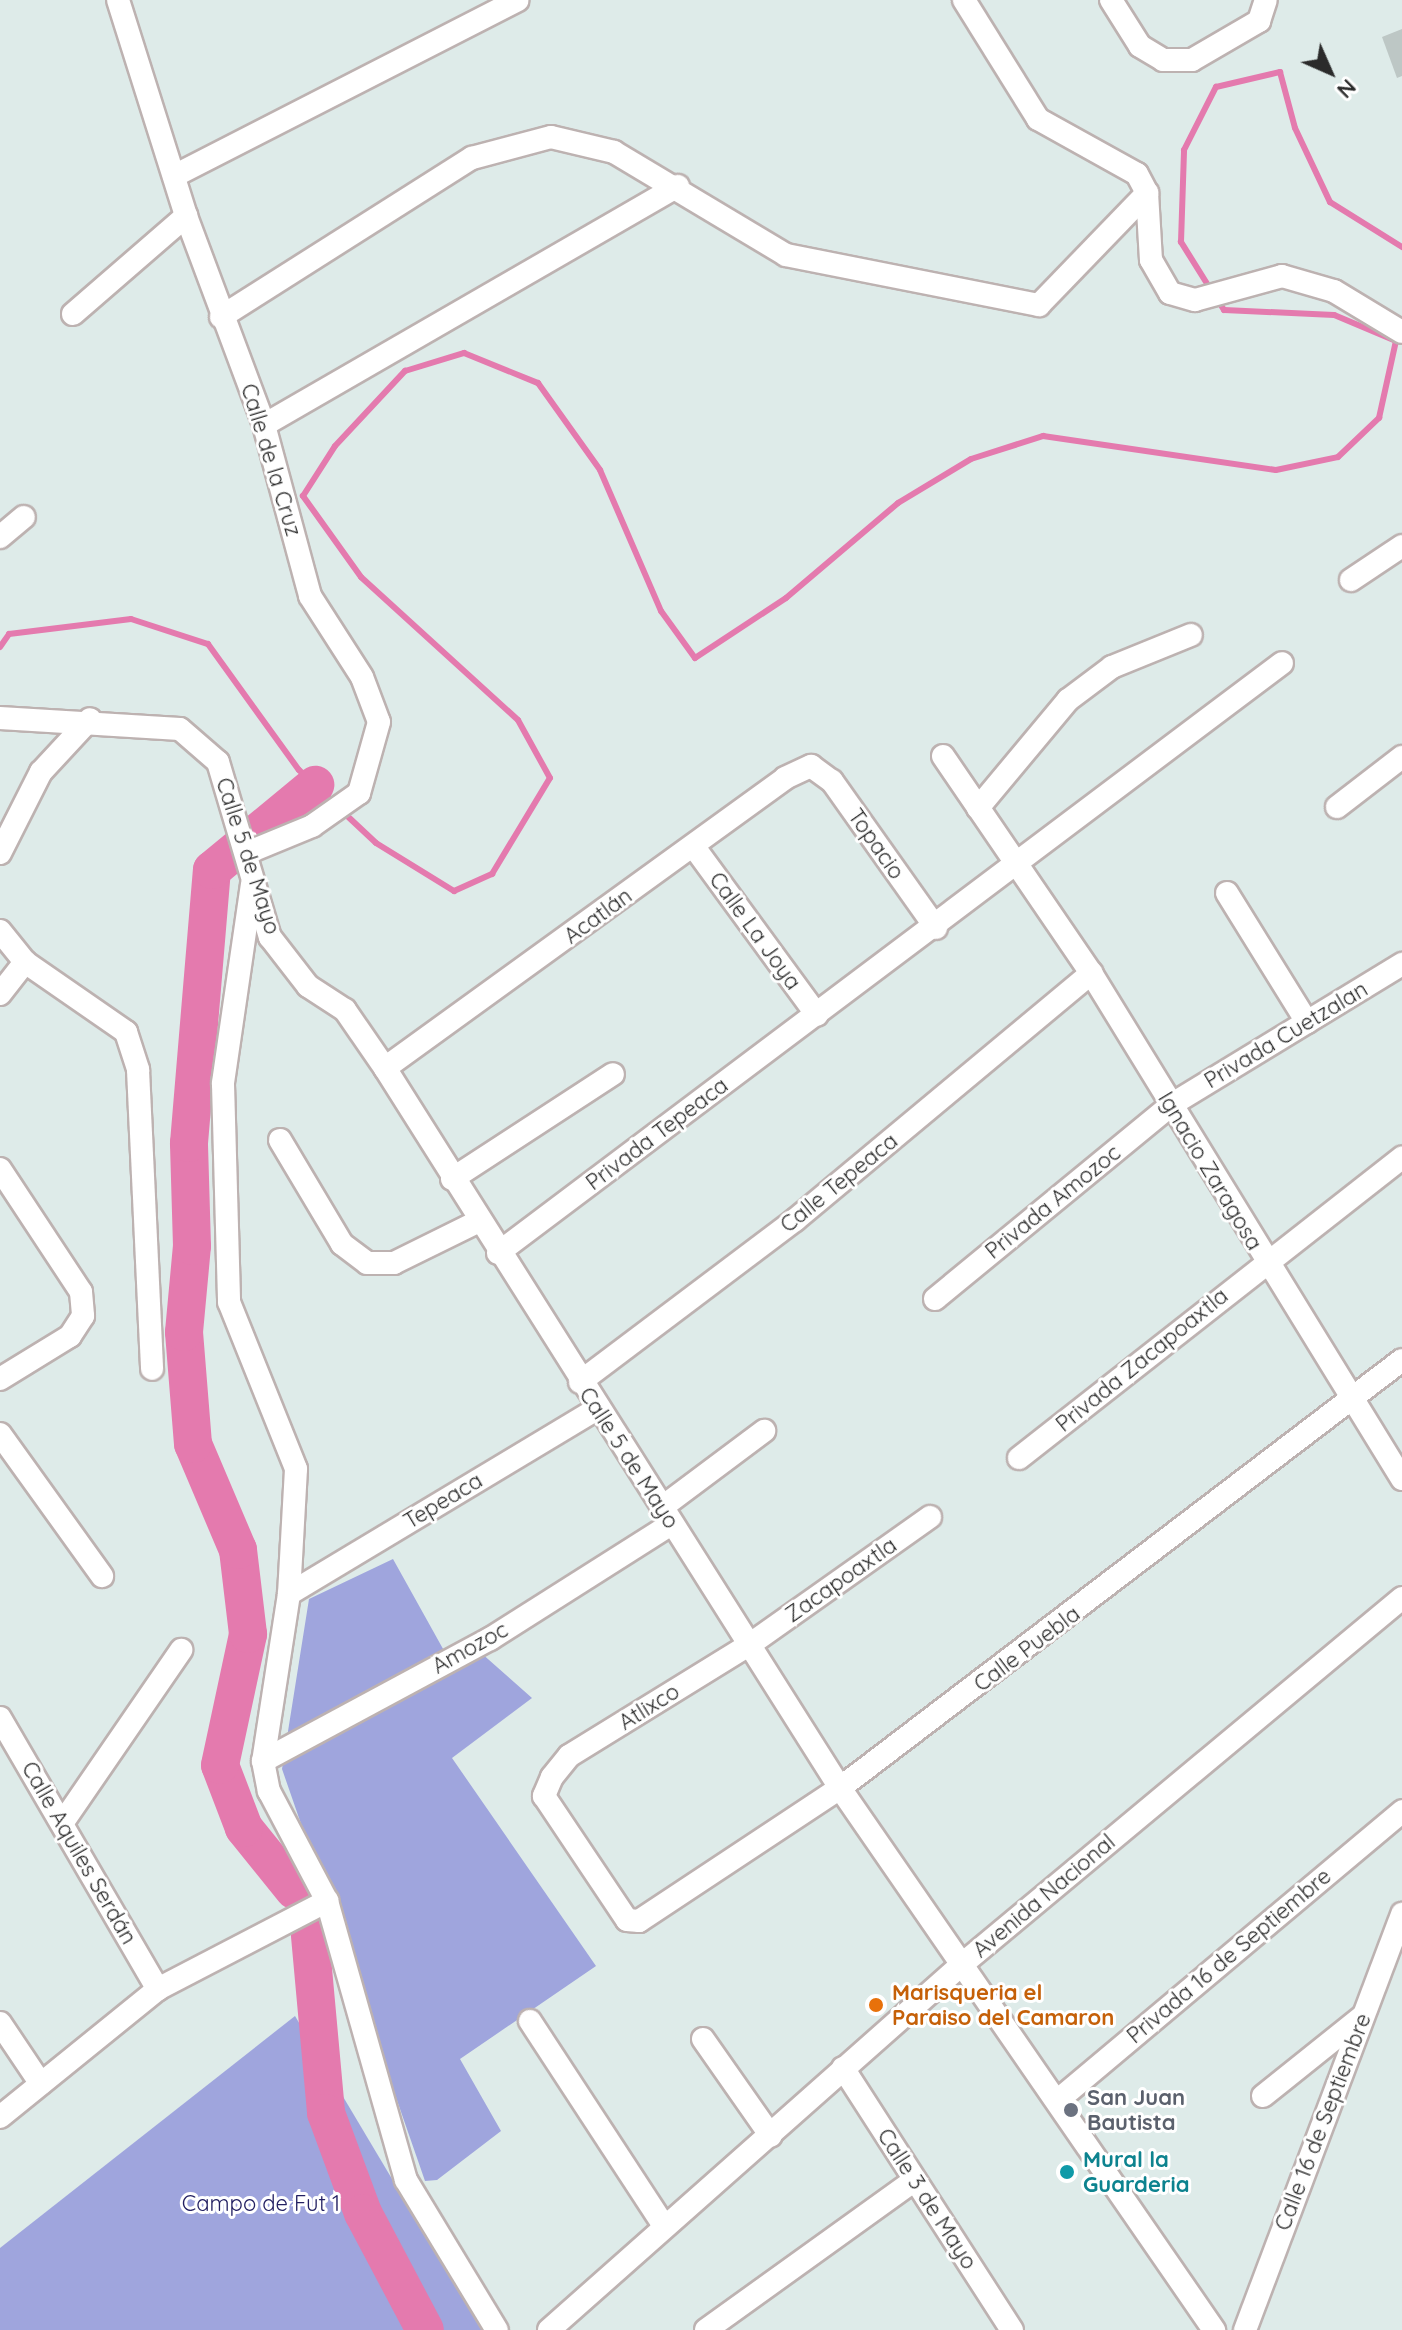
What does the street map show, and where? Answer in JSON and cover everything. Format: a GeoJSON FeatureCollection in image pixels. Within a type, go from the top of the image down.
{"type":"FeatureCollection","features":[{"type":"Feature","properties":{"kind":"street","name":"Calle de la Cruz"},"geometry":{"type":"LineString","coordinates":[[118,0],[186,216],[221,317],[264,425],[310,596],[362,677],[379,722],[359,793],[327,816],[248,851]]}},
{"type":"Feature","properties":{"kind":"street"},"geometry":{"type":"LineString","coordinates":[[174,176],[518,0]]}},
{"type":"Feature","properties":{"kind":"street"},"geometry":{"type":"LineString","coordinates":[[964,0],[1038,119],[1124,163],[1147,193],[1151,260],[1170,293],[1183,299],[1282,276],[1334,291],[1402,332]]}},
{"type":"Feature","properties":{"kind":"street"},"geometry":{"type":"LineString","coordinates":[[1111,0],[1140,46],[1163,60],[1192,60],[1259,21],[1266,4]]}},
{"type":"Feature","properties":{"kind":"street"},"geometry":{"type":"LineString","coordinates":[[221,317],[472,158],[551,137],[614,152],[678,186],[786,255],[1039,305],[1147,193]]}},
{"type":"Feature","properties":{"kind":"street"},"geometry":{"type":"LineString","coordinates":[[264,425],[678,186]]}},
{"type":"Feature","properties":{"kind":"street"},"geometry":{"type":"LineString","coordinates":[[73,314],[186,216]]}},
{"type":"Feature","properties":{"kind":"street"},"geometry":{"type":"LineString","coordinates":[[0,537],[24,517]]}},
{"type":"Feature","properties":{"kind":"street"},"geometry":{"type":"LineString","coordinates":[[1351,580],[1402,546]]}},
{"type":"Feature","properties":{"kind":"street"},"geometry":{"type":"LineString","coordinates":[[978,808],[1068,700],[1112,667],[1191,635]]}},
{"type":"Feature","properties":{"kind":"street"},"geometry":{"type":"LineString","coordinates":[[817,1015],[936,928],[1014,865],[1282,663]]}},
{"type":"Feature","properties":{"kind":"street","name":"Calle 5 de Mayo"},"geometry":{"type":"LineString","coordinates":[[0,718],[37,721],[90,719],[180,729],[218,762],[248,851],[270,937],[308,986],[345,1010],[385,1068],[477,1222],[666,1516],[752,1643],[840,1788],[1214,2330]]}},
{"type":"Feature","properties":{"kind":"street"},"geometry":{"type":"LineString","coordinates":[[0,853],[41,772],[90,719]]}},
{"type":"Feature","properties":{"kind":"street","name":"Ignacio Zaragosa"},"geometry":{"type":"LineString","coordinates":[[943,756],[1014,865],[1091,973],[1349,1401],[1402,1479]]}},
{"type":"Feature","properties":{"kind":"street"},"geometry":{"type":"LineString","coordinates":[[1337,807],[1402,757]]}},
{"type":"Feature","properties":{"kind":"street","name":"Acatlán"},"geometry":{"type":"LineString","coordinates":[[385,1068],[694,847],[785,778],[811,766]]}},
{"type":"Feature","properties":{"kind":"street","name":"Topacio"},"geometry":{"type":"LineString","coordinates":[[811,766],[832,781],[936,928]]}},
{"type":"Feature","properties":{"kind":"street","name":"Calle La Joya"},"geometry":{"type":"LineString","coordinates":[[694,847],[817,1015]]}},
{"type":"Feature","properties":{"kind":"street"},"geometry":{"type":"LineString","coordinates":[[248,851],[223,1084],[229,1302],[296,1469],[289,1594],[263,1761],[269,1791],[327,1901],[406,2180],[497,2330]]}},
{"type":"Feature","properties":{"kind":"street"},"geometry":{"type":"LineString","coordinates":[[1227,893],[1307,1022]]}},
{"type":"Feature","properties":{"kind":"street"},"geometry":{"type":"LineString","coordinates":[[0,931],[25,962],[96,1005],[126,1032],[134,1057],[152,1369]]}},
{"type":"Feature","properties":{"kind":"street"},"geometry":{"type":"LineString","coordinates":[[0,994],[25,962]]}},
{"type":"Feature","properties":{"kind":"street","name":"Privada Cuetzalan"},"geometry":{"type":"LineString","coordinates":[[1171,1105],[1402,964]]}},
{"type":"Feature","properties":{"kind":"street","name":"Calle Tepeaca"},"geometry":{"type":"LineString","coordinates":[[580,1382],[795,1220],[1091,973]]}},
{"type":"Feature","properties":{"kind":"street","name":"Privada Tepeaca"},"geometry":{"type":"LineString","coordinates":[[498,1253],[817,1015]]}},
{"type":"Feature","properties":{"kind":"street"},"geometry":{"type":"LineString","coordinates":[[452,1179],[613,1074]]}},
{"type":"Feature","properties":{"kind":"street","name":"Privada Amozoc"},"geometry":{"type":"LineString","coordinates":[[935,1299],[1171,1105]]}},
{"type":"Feature","properties":{"kind":"street"},"geometry":{"type":"LineString","coordinates":[[280,1140],[342,1244],[367,1263],[394,1263],[477,1222]]}},
{"type":"Feature","properties":{"kind":"street","name":"Privada Zacapoaxtla"},"geometry":{"type":"LineString","coordinates":[[1019,1458],[1265,1261],[1402,1158]]}},
{"type":"Feature","properties":{"kind":"street"},"geometry":{"type":"LineString","coordinates":[[0,1169],[81,1292],[83,1316],[70,1336],[0,1379]]}},
{"type":"Feature","properties":{"kind":"street","name":"Calle Puebla"},"geometry":{"type":"LineString","coordinates":[[639,1921],[840,1788],[1402,1360]]}},
{"type":"Feature","properties":{"kind":"street","name":"Tepeaca"},"geometry":{"type":"LineString","coordinates":[[289,1594],[597,1409]]}},
{"type":"Feature","properties":{"kind":"street","name":"Amozoc"},"geometry":{"type":"LineString","coordinates":[[263,1761],[490,1639],[666,1516],[764,1431]]}},
{"type":"Feature","properties":{"kind":"street"},"geometry":{"type":"LineString","coordinates":[[0,1434],[102,1576]]}},
{"type":"Feature","properties":{"kind":"street","name":"Zacapoaxtla"},"geometry":{"type":"LineString","coordinates":[[752,1643],[930,1517]]}},
{"type":"Feature","properties":{"kind":"street","name":"Avenida Nacional"},"geometry":{"type":"LineString","coordinates":[[549,2330],[960,1966],[1402,1598]]}},
{"type":"Feature","properties":{"kind":"street","name":"Atlixco"},"geometry":{"type":"LineString","coordinates":[[639,1921],[618,1912],[544,1796],[552,1777],[569,1756],[752,1643]]}},
{"type":"Feature","properties":{"kind":"street"},"geometry":{"type":"LineString","coordinates":[[63,1822],[181,1650]]}},
{"type":"Feature","properties":{"kind":"street","name":"Calle Aquiles Serdán"},"geometry":{"type":"LineString","coordinates":[[0,1718],[158,1989]]}},
{"type":"Feature","properties":{"kind":"street","name":"Privada 16 de Septiembre"},"geometry":{"type":"LineString","coordinates":[[1057,2101],[1402,1811]]}},
{"type":"Feature","properties":{"kind":"street"},"geometry":{"type":"LineString","coordinates":[[0,2117],[158,1989],[327,1901]]}},
{"type":"Feature","properties":{"kind":"street","name":"Calle 16 de Septiembre"},"geometry":{"type":"LineString","coordinates":[[1245,2330],[1364,2015],[1394,1950],[1402,1914]]}},
{"type":"Feature","properties":{"kind":"street"},"geometry":{"type":"LineString","coordinates":[[1263,2096],[1364,2015]]}},
{"type":"Feature","properties":{"kind":"street"},"geometry":{"type":"LineString","coordinates":[[530,2021],[664,2226]]}},
{"type":"Feature","properties":{"kind":"street"},"geometry":{"type":"LineString","coordinates":[[0,2023],[41,2084]]}},
{"type":"Feature","properties":{"kind":"street"},"geometry":{"type":"LineString","coordinates":[[703,2039],[771,2136]]}},
{"type":"Feature","properties":{"kind":"street","name":"Calle 3 de Mayo"},"geometry":{"type":"LineString","coordinates":[[843,2068],[1012,2330]]}},
{"type":"Feature","properties":{"kind":"street"},"geometry":{"type":"LineString","coordinates":[[706,2330],[915,2180]]}},
{"type":"Feature","properties":{"kind":"green space"},"geometry":{"type":"Polygon","coordinates":[[[393,1559],[452,1665],[480,1652],[532,1698],[452,1758],[596,1966],[460,2059],[501,2131],[437,2180],[425,2181],[282,1769],[309,1599],[393,1559]]]}},
{"type":"Feature","properties":{"kind":"green space","name":"Campo de Fut 1"},"geometry":{"type":"Polygon","coordinates":[[[295,2016],[482,2330],[0,2330],[0,2248],[295,2016]]]}},
{"type":"Feature","properties":{"kind":"building"},"geometry":{"type":"Polygon","coordinates":[[[1402,29],[1402,76],[1397,78],[1382,37],[1402,29]]]}},
{"type":"Feature","properties":{"kind":"waterway"},"geometry":{"type":"LineString","coordinates":[[1211,290],[1181,242],[1184,150],[1216,87],[1280,72],[1295,128],[1330,202],[1402,247]]}},
{"type":"Feature","properties":{"kind":"waterway"},"geometry":{"type":"LineString","coordinates":[[343,812],[376,843],[454,891],[492,874],[550,778],[518,720],[361,577],[303,496],[335,446],[405,371],[464,353],[538,383],[600,470],[661,611],[695,658],[786,598],[898,503],[971,459],[1043,436],[1276,470],[1338,457],[1379,418],[1396,341],[1334,315],[1224,310],[1217,299]]}},
{"type":"Feature","properties":{"kind":"waterway"},"geometry":{"type":"LineString","coordinates":[[0,647],[9,634],[131,619],[208,644],[299,770],[335,804]]}},
{"type":"Feature","properties":{"kind":"waterway"},"geometry":{"type":"LineString","coordinates":[[294,1890],[244,1828],[220,1765],[248,1634],[238,1550],[193,1444],[184,1332],[192,1246],[189,1143],[212,870],[315,785]]}},
{"type":"Feature","properties":{"kind":"waterway"},"geometry":{"type":"LineString","coordinates":[[310,1936],[326,2113],[363,2213],[425,2330]]}},
{"type":"Feature","properties":{"kind":"place","name":"Marisqueria el Paraiso del Camaron"},"geometry":{"type":"Point","coordinates":[876,2005]}},
{"type":"Feature","properties":{"kind":"place","name":"San Juan Bautista"},"geometry":{"type":"Point","coordinates":[1071,2110]}},
{"type":"Feature","properties":{"kind":"place","name":"Mural la Guarderia"},"geometry":{"type":"Point","coordinates":[1067,2172]}}]}
